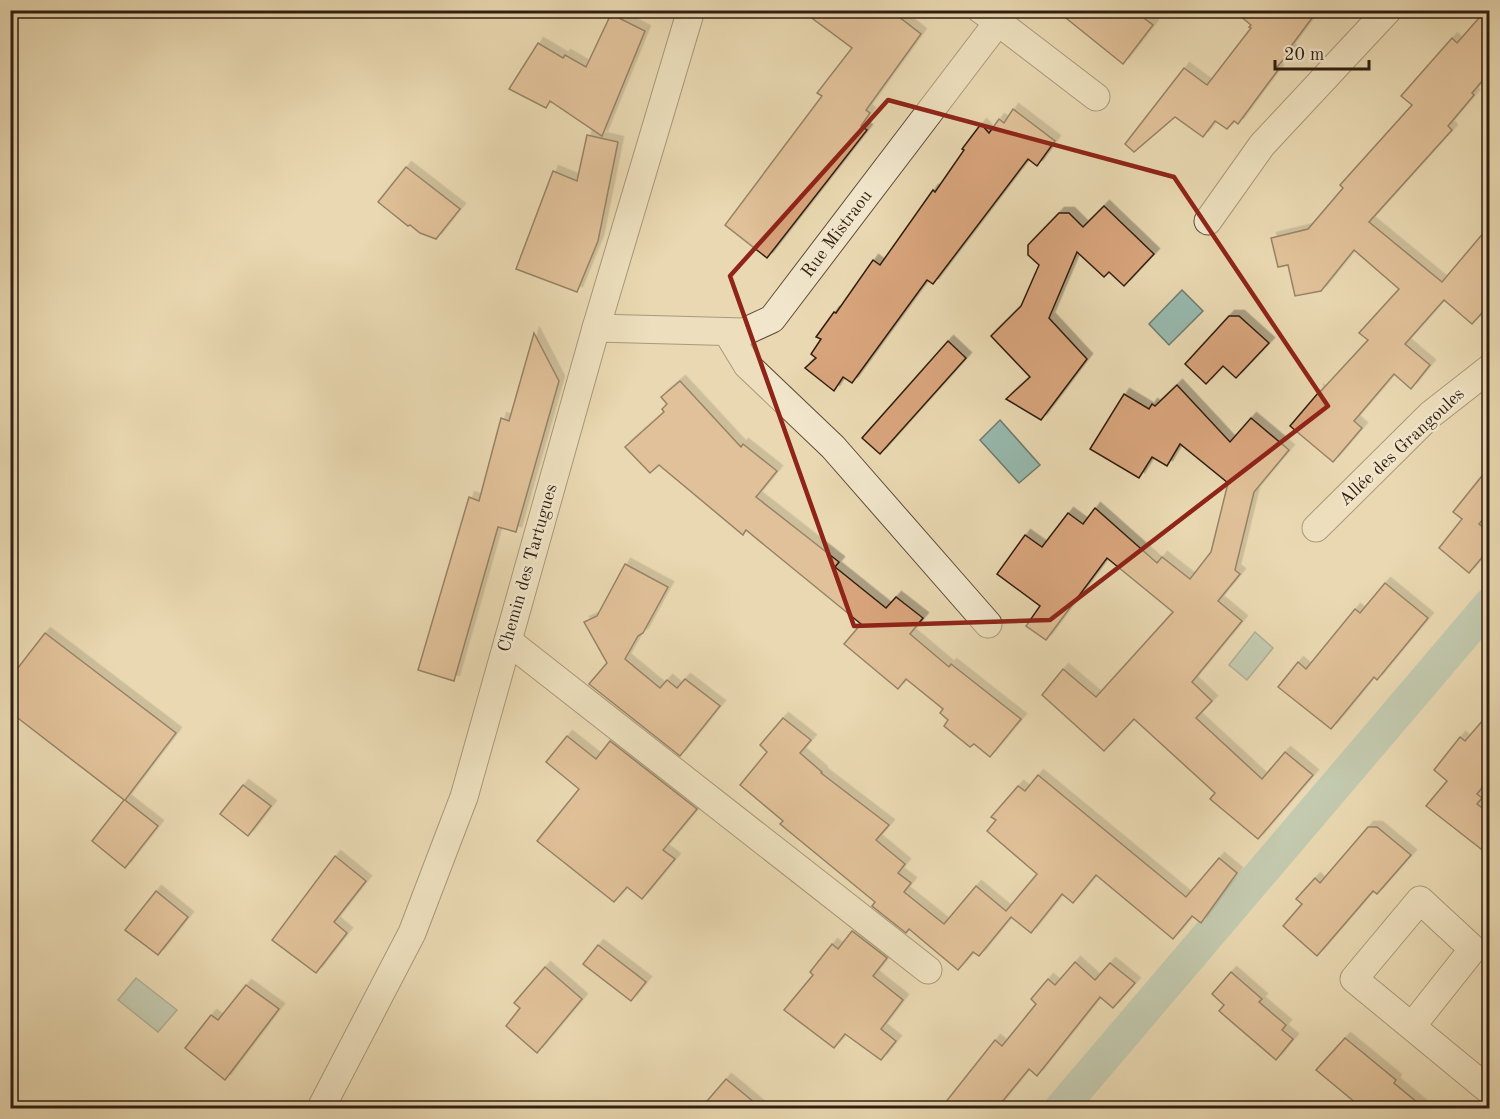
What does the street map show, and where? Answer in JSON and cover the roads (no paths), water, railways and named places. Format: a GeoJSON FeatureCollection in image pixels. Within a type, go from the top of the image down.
{"type":"FeatureCollection","features":[{"type":"Feature","properties":{"kind":"street","name":"Chemin des Tartugues"},"geometry":{"type":"LineString","coordinates":[[321,1108],[412,933],[464,797],[596,328],[691,10]]}},
{"type":"Feature","properties":{"kind":"street"},"geometry":{"type":"LineString","coordinates":[[1208,221],[1262,146],[1388,10]]}},
{"type":"Feature","properties":{"kind":"street","name":"Rue Mistraou"},"geometry":{"type":"LineString","coordinates":[[596,328],[744,332],[772,319],[989,16]]}},
{"type":"Feature","properties":{"kind":"street"},"geometry":{"type":"LineString","coordinates":[[989,16],[1096,97]]}},
{"type":"Feature","properties":{"kind":"street"},"geometry":{"type":"LineString","coordinates":[[727,332],[747,365],[833,447],[988,624]]}},
{"type":"Feature","properties":{"kind":"street","name":"Allée des Grangoules"},"geometry":{"type":"LineString","coordinates":[[1316,528],[1430,415],[1490,368]]}},
{"type":"Feature","properties":{"kind":"street"},"geometry":{"type":"LineString","coordinates":[[508,641],[928,970]]}},
{"type":"Feature","properties":{"kind":"street"},"geometry":{"type":"LineString","coordinates":[[1412,1026],[1473,949],[1420,900],[1354,979],[1490,1091]]}},
{"type":"Feature","properties":{"kind":"water"},"geometry":{"type":"Polygon","coordinates":[[[1182,290],[1203,311],[1169,345],[1149,324],[1182,290]]]}},
{"type":"Feature","properties":{"kind":"water"},"geometry":{"type":"Polygon","coordinates":[[[1000,420],[1040,465],[1019,483],[980,440],[1000,420]]]}},
{"type":"Feature","properties":{"kind":"water"},"geometry":{"type":"Polygon","coordinates":[[[1255,632],[1273,648],[1247,680],[1229,665],[1255,632]]]}},
{"type":"Feature","properties":{"kind":"water"},"geometry":{"type":"Polygon","coordinates":[[[136,978],[177,1010],[158,1032],[118,1000],[136,978]]]}},
{"type":"Feature","properties":{"kind":"waterway"},"geometry":{"type":"LineString","coordinates":[[1061,1108],[1490,604]]}}]}
